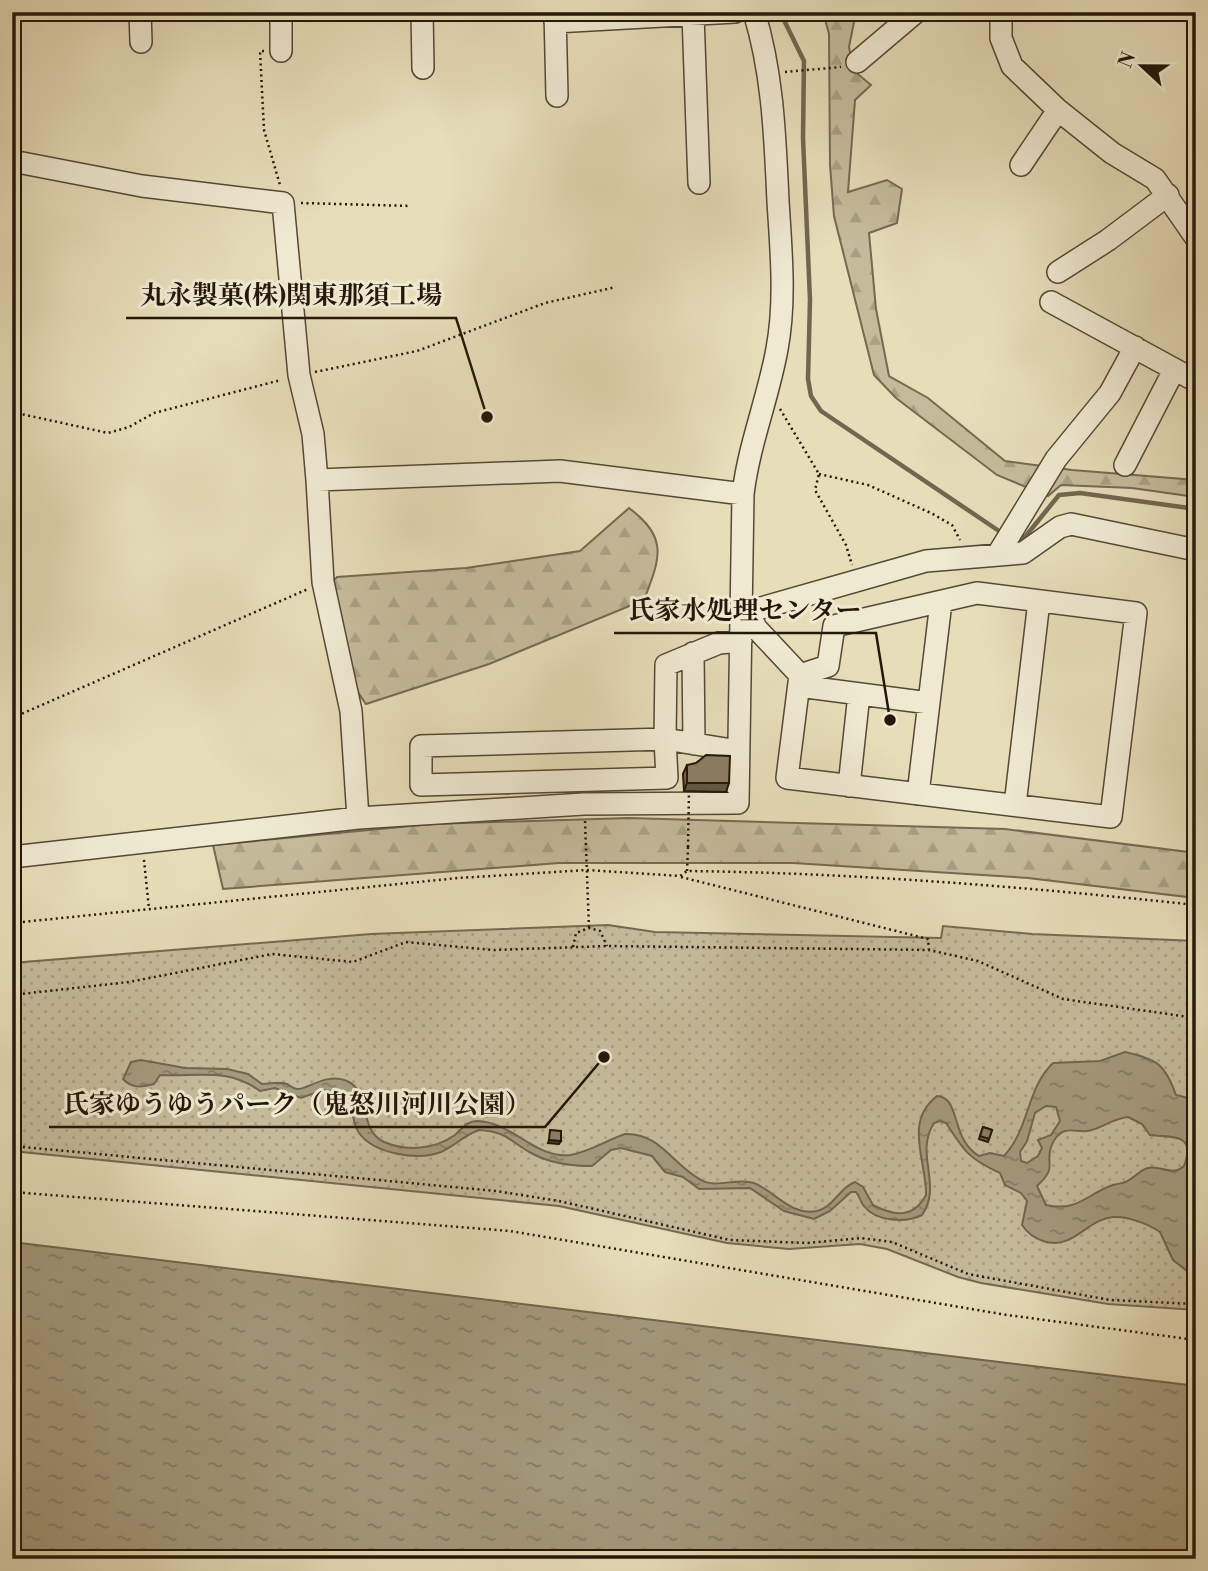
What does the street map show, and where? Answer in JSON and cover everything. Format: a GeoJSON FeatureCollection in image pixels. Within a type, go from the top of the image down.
{"type":"FeatureCollection","features":[{"type":"Feature","properties":{"kind":"street"},"geometry":{"type":"LineString","coordinates":[[140,12],[141,42]]}},
{"type":"Feature","properties":{"kind":"street"},"geometry":{"type":"LineString","coordinates":[[281,12],[281,51]]}},
{"type":"Feature","properties":{"kind":"street"},"geometry":{"type":"LineString","coordinates":[[422,12],[423,68]]}},
{"type":"Feature","properties":{"kind":"street"},"geometry":{"type":"LineString","coordinates":[[557,96],[555,17],[735,12]]}},
{"type":"Feature","properties":{"kind":"street"},"geometry":{"type":"LineString","coordinates":[[12,857],[358,818],[584,804],[738,803],[741,641],[745,614],[743,494],[750,447],[777,352],[782,320],[782,268],[770,74],[754,12]]}},
{"type":"Feature","properties":{"kind":"street"},"geometry":{"type":"LineString","coordinates":[[847,65],[916,12]]}},
{"type":"Feature","properties":{"kind":"street"},"geometry":{"type":"LineString","coordinates":[[1001,12],[1001,38],[1012,66],[1058,110],[1112,153],[1155,179],[1196,239]]}},
{"type":"Feature","properties":{"kind":"street"},"geometry":{"type":"LineString","coordinates":[[693,15],[699,183]]}},
{"type":"Feature","properties":{"kind":"street"},"geometry":{"type":"LineString","coordinates":[[1021,165],[1058,110]]}},
{"type":"Feature","properties":{"kind":"street"},"geometry":{"type":"LineString","coordinates":[[12,161],[142,187],[284,202],[299,375],[313,433],[323,582],[351,711],[358,818]]}},
{"type":"Feature","properties":{"kind":"street"},"geometry":{"type":"LineString","coordinates":[[1058,272],[1108,240],[1168,195]]}},
{"type":"Feature","properties":{"kind":"street"},"geometry":{"type":"LineString","coordinates":[[1051,302],[1196,381]]}},
{"type":"Feature","properties":{"kind":"street"},"geometry":{"type":"LineString","coordinates":[[745,614],[856,580],[926,561],[962,558],[1004,543],[1056,459],[1110,393],[1135,347]]}},
{"type":"Feature","properties":{"kind":"street"},"geometry":{"type":"LineString","coordinates":[[1125,465],[1174,370]]}},
{"type":"Feature","properties":{"kind":"street"},"geometry":{"type":"LineString","coordinates":[[317,480],[560,471],[743,494]]}},
{"type":"Feature","properties":{"kind":"street"},"geometry":{"type":"LineString","coordinates":[[1004,543],[1023,553],[1060,527],[1071,524],[1196,550]]}},
{"type":"Feature","properties":{"kind":"street"},"geometry":{"type":"LineString","coordinates":[[977,593],[1136,613],[1111,817],[787,778],[800,681],[828,666],[834,626],[977,593]]}},
{"type":"Feature","properties":{"kind":"street"},"geometry":{"type":"LineString","coordinates":[[1015,805],[1039,601]]}},
{"type":"Feature","properties":{"kind":"street"},"geometry":{"type":"LineString","coordinates":[[918,794],[941,602]]}},
{"type":"Feature","properties":{"kind":"street"},"geometry":{"type":"LineString","coordinates":[[745,614],[800,681],[859,694],[929,704]]}},
{"type":"Feature","properties":{"kind":"street"},"geometry":{"type":"LineString","coordinates":[[738,751],[665,739],[421,746],[421,785],[667,778],[665,739],[666,665],[719,643],[741,641]]}},
{"type":"Feature","properties":{"kind":"street"},"geometry":{"type":"LineString","coordinates":[[693,653],[694,744]]}},
{"type":"Feature","properties":{"kind":"street"},"geometry":{"type":"LineString","coordinates":[[849,786],[859,694]]}},
{"type":"Feature","properties":{"kind":"path"},"geometry":{"type":"LineString","coordinates":[[281,51],[260,51],[264,130],[284,202],[411,206]]}},
{"type":"Feature","properties":{"kind":"path"},"geometry":{"type":"LineString","coordinates":[[784,72],[847,65]]}},
{"type":"Feature","properties":{"kind":"path"},"geometry":{"type":"LineString","coordinates":[[12,412],[108,433],[129,428],[154,413],[299,375],[416,351],[545,303],[616,287]]}},
{"type":"Feature","properties":{"kind":"path"},"geometry":{"type":"LineString","coordinates":[[775,400],[819,474],[815,490],[846,545],[856,580]]}},
{"type":"Feature","properties":{"kind":"path"},"geometry":{"type":"LineString","coordinates":[[819,474],[868,485],[952,524],[961,542],[962,558]]}},
{"type":"Feature","properties":{"kind":"path"},"geometry":{"type":"LineString","coordinates":[[12,718],[323,582]]}},
{"type":"Feature","properties":{"kind":"path"},"geometry":{"type":"LineString","coordinates":[[687,871],[689,788]]}},
{"type":"Feature","properties":{"kind":"path"},"geometry":{"type":"LineString","coordinates":[[584,804],[589,928]]}},
{"type":"Feature","properties":{"kind":"path"},"geometry":{"type":"LineString","coordinates":[[142,843],[149,909]]}},
{"type":"Feature","properties":{"kind":"path"},"geometry":{"type":"LineString","coordinates":[[12,923],[458,878],[587,870],[680,876],[928,939],[929,950]]}},
{"type":"Feature","properties":{"kind":"path"},"geometry":{"type":"LineString","coordinates":[[680,876],[687,871],[779,872],[1063,891],[1196,905]]}},
{"type":"Feature","properties":{"kind":"path"},"geometry":{"type":"LineString","coordinates":[[573,947],[576,933],[589,928],[600,931],[608,946]]}},
{"type":"Feature","properties":{"kind":"path"},"geometry":{"type":"LineString","coordinates":[[12,995],[129,982],[272,954],[353,962],[406,942],[494,950],[608,946],[929,950],[978,961],[1063,999],[1196,1018]]}},
{"type":"Feature","properties":{"kind":"path"},"geometry":{"type":"LineString","coordinates":[[12,1146],[496,1191],[559,1201],[730,1240],[808,1243],[861,1238],[892,1242],[968,1274],[1110,1300],[1196,1304]]}},
{"type":"Feature","properties":{"kind":"path"},"geometry":{"type":"LineString","coordinates":[[12,1192],[510,1231],[1007,1315],[1196,1340]]}},
{"type":"Feature","properties":{"kind":"green space"},"geometry":{"type":"Polygon","coordinates":[[[823,12],[856,12],[849,47],[853,70],[871,85],[855,100],[848,192],[887,180],[902,189],[897,223],[869,233],[876,309],[889,376],[928,398],[1005,461],[1072,470],[1196,480],[1196,497],[1132,488],[1061,485],[1048,496],[997,475],[896,398],[874,375],[834,216],[830,165],[829,34],[823,12]]]}},
{"type":"Feature","properties":{"kind":"green space"},"geometry":{"type":"Polygon","coordinates":[[[629,508],[650,529],[658,549],[654,572],[644,600],[489,664],[366,704],[357,691],[330,584],[337,577],[466,568],[580,551],[629,508]]]}},
{"type":"Feature","properties":{"kind":"green space"},"geometry":{"type":"Polygon","coordinates":[[[629,818],[1005,829],[1196,853],[1196,898],[1028,878],[793,863],[559,863],[223,889],[213,845],[432,824],[629,818]]]}},
{"type":"Feature","properties":{"kind":"green space"},"geometry":{"type":"Polygon","coordinates":[[[608,925],[655,932],[941,938],[943,926],[1032,934],[1196,941],[1196,1310],[1108,1304],[981,1283],[958,1277],[887,1249],[860,1244],[789,1249],[727,1243],[559,1206],[12,1151],[12,963],[371,934],[608,925]]]}},
{"type":"Feature","properties":{"kind":"water"},"geometry":{"type":"Polygon","coordinates":[[[1125,1052],[1145,1057],[1158,1064],[1168,1076],[1176,1095],[1196,1100],[1196,1278],[1173,1260],[1160,1232],[1131,1219],[1104,1219],[1063,1242],[1054,1243],[1034,1237],[1022,1225],[1027,1201],[1021,1193],[1005,1185],[1000,1173],[968,1153],[946,1123],[940,1121],[934,1123],[929,1135],[927,1158],[930,1192],[922,1215],[900,1220],[883,1218],[869,1211],[856,1192],[851,1192],[830,1211],[814,1219],[784,1211],[750,1188],[699,1189],[683,1177],[665,1172],[652,1156],[621,1148],[611,1150],[592,1166],[569,1165],[540,1157],[503,1135],[479,1130],[451,1147],[431,1155],[397,1154],[375,1146],[359,1133],[349,1095],[323,1090],[301,1098],[275,1088],[260,1091],[236,1079],[212,1075],[160,1075],[154,1084],[142,1086],[134,1086],[123,1079],[131,1062],[141,1060],[185,1068],[227,1069],[248,1074],[262,1084],[283,1083],[296,1089],[324,1080],[339,1079],[347,1081],[359,1093],[367,1120],[376,1136],[393,1145],[412,1148],[430,1146],[447,1140],[473,1121],[502,1127],[546,1152],[557,1155],[570,1155],[591,1149],[625,1134],[637,1135],[657,1144],[701,1180],[713,1183],[754,1183],[799,1210],[807,1212],[823,1209],[855,1182],[863,1187],[873,1205],[902,1213],[915,1208],[926,1195],[919,1130],[927,1106],[937,1096],[950,1103],[959,1130],[970,1149],[979,1156],[990,1153],[1004,1156],[1019,1133],[1044,1073],[1053,1063],[1100,1061],[1125,1052]],[[1046,1106],[1035,1113],[1027,1141],[1020,1152],[1021,1161],[1027,1163],[1038,1156],[1042,1148],[1038,1140],[1051,1135],[1060,1121],[1056,1107],[1046,1106]],[[1128,1117],[1092,1130],[1067,1130],[1058,1135],[1051,1147],[1049,1170],[1037,1186],[1046,1205],[1057,1207],[1075,1204],[1127,1181],[1148,1168],[1175,1171],[1184,1166],[1187,1147],[1184,1142],[1173,1137],[1150,1135],[1142,1124],[1128,1117]]]}},
{"type":"Feature","properties":{"kind":"water"},"geometry":{"type":"Polygon","coordinates":[[[12,1242],[1196,1386],[1196,1559],[12,1559],[12,1242]]]}},
{"type":"Feature","properties":{"kind":"building"},"geometry":{"type":"Polygon","coordinates":[[[706,755],[730,756],[729,783],[687,783],[687,765],[696,763],[706,755]]]}},
{"type":"Feature","properties":{"kind":"building"},"geometry":{"type":"Polygon","coordinates":[[[983,1127],[992,1130],[989,1139],[980,1136],[983,1127]]]}},
{"type":"Feature","properties":{"kind":"building"},"geometry":{"type":"Polygon","coordinates":[[[550,1130],[561,1131],[561,1141],[549,1140],[550,1130]]]}},
{"type":"Feature","properties":{"kind":"waterway"},"geometry":{"type":"LineString","coordinates":[[780,12],[804,61],[803,138],[810,300],[808,379],[811,396],[821,411],[1002,533]]}},
{"type":"Feature","properties":{"kind":"waterway"},"geometry":{"type":"LineString","coordinates":[[1015,538],[1025,537],[1059,495],[1080,493],[1196,509]]}},
{"type":"Feature","properties":{"kind":"place","name":"丸永製菓(株)関東那須工場"},"geometry":{"type":"Point","coordinates":[487,417]}},
{"type":"Feature","properties":{"kind":"place","name":"氏家水処理センター"},"geometry":{"type":"Point","coordinates":[890,720]}},
{"type":"Feature","properties":{"kind":"place","name":"氏家ゆうゆうパーク（鬼怒川河川公園）"},"geometry":{"type":"Point","coordinates":[604,1057]}}]}
